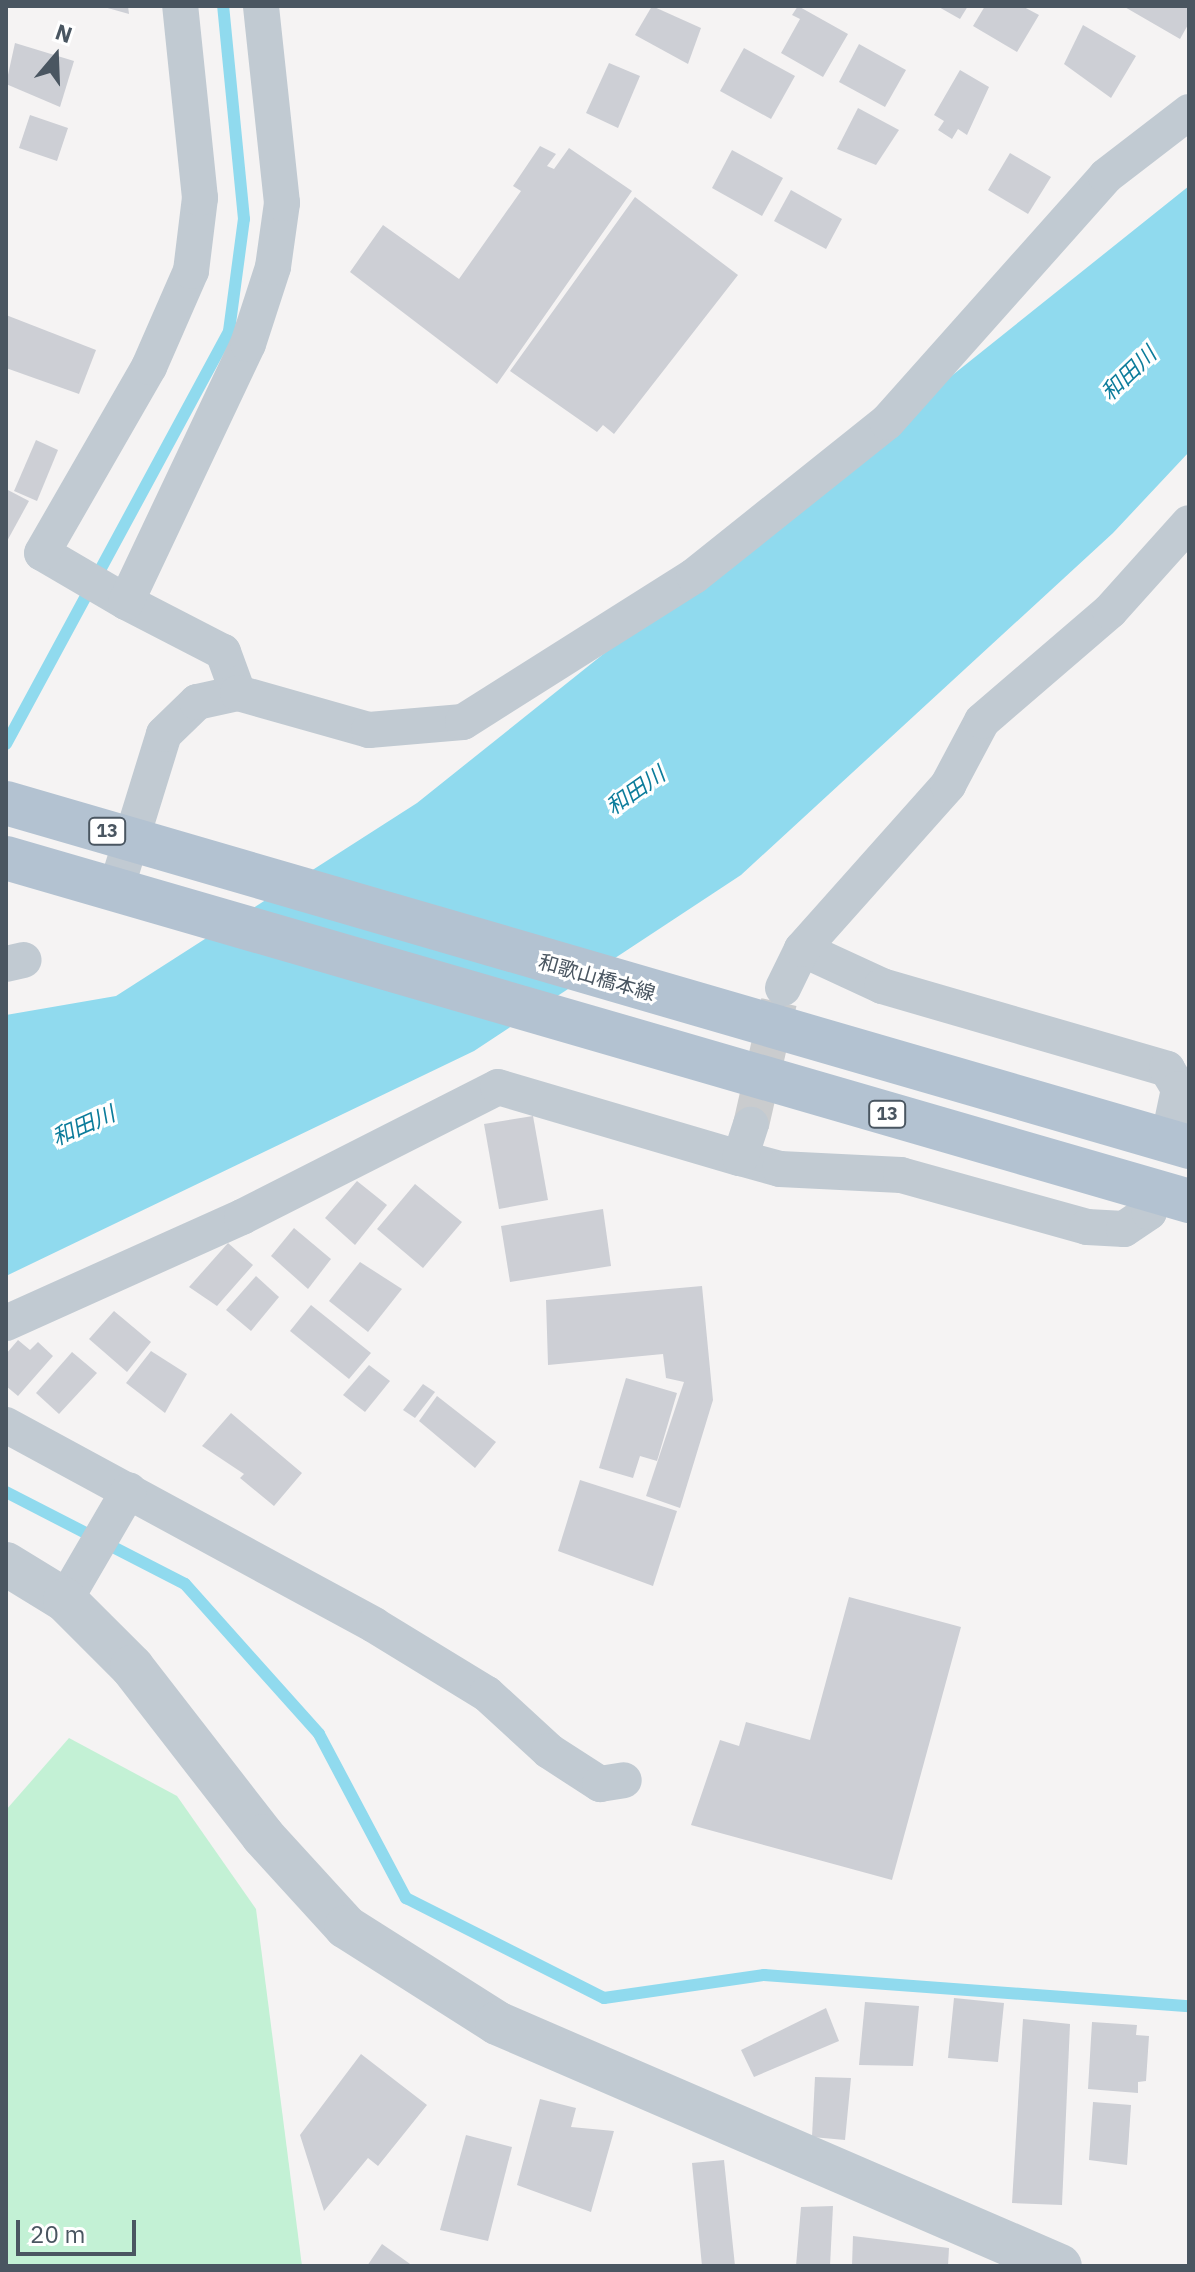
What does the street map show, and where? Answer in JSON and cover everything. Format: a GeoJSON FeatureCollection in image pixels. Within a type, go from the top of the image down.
{"type":"FeatureCollection","features":[{"type":"Feature","properties":{"kind":"main road","name":"和歌山橋本線"},"geometry":{"type":"LineString","coordinates":[[10,804],[132,837],[636,989],[1179,1144]]}},
{"type":"Feature","properties":{"kind":"main road","name":"13"},"geometry":{"type":"LineString","coordinates":[[6,858],[1172,1196]]}},
{"type":"Feature","properties":{"kind":"street"},"geometry":{"type":"LineString","coordinates":[[180,6],[200,198],[191,271],[149,367],[42,553],[126,602],[223,652],[238,693]]}},
{"type":"Feature","properties":{"kind":"street"},"geometry":{"type":"LineString","coordinates":[[126,602],[248,344],[273,267],[282,203],[261,6]]}},
{"type":"Feature","properties":{"kind":"street"},"geometry":{"type":"LineString","coordinates":[[123,891],[132,837],[164,734],[197,702],[238,693],[369,730],[463,722],[694,576],[887,422],[1106,176],[1189,112]]}},
{"type":"Feature","properties":{"kind":"street"},"geometry":{"type":"LineString","coordinates":[[783,988],[802,949],[948,785],[982,721],[1110,611],[1189,523]]}},
{"type":"Feature","properties":{"kind":"street"},"geometry":{"type":"LineString","coordinates":[[802,949],[882,986],[1167,1069],[1179,1089],[1179,1144]]}},
{"type":"Feature","properties":{"kind":"street"},"geometry":{"type":"LineString","coordinates":[[6,1323],[242,1217],[498,1087],[746,1142],[780,1169],[901,1175],[1087,1227],[1124,1229],[1172,1196]]}},
{"type":"Feature","properties":{"kind":"street"},"geometry":{"type":"LineString","coordinates":[[6,1425],[120,1503],[487,1694],[549,1751],[600,1784],[624,1780]]}},
{"type":"Feature","properties":{"kind":"street"},"geometry":{"type":"LineString","coordinates":[[73,1583],[120,1503]]}},
{"type":"Feature","properties":{"kind":"street"},"geometry":{"type":"LineString","coordinates":[[6,1564],[73,1583],[132,1667],[263,1836],[346,1927],[497,2023],[1060,2266]]}},
{"type":"Feature","properties":{"kind":"green space"},"geometry":{"type":"Polygon","coordinates":[[[69,1738],[177,1796],[256,1909],[302,2266],[6,2266],[6,1810],[69,1738]]]}},
{"type":"Feature","properties":{"kind":"water","name":"和田川"},"geometry":{"type":"Polygon","coordinates":[[[1189,186],[1189,452],[1113,533],[741,875],[474,1051],[6,1276],[6,1015],[116,996],[417,803],[1189,186]]]}},
{"type":"Feature","properties":{"kind":"building"},"geometry":{"type":"Polygon","coordinates":[[[128,6],[129,14],[104,7],[128,6]]]}},
{"type":"Feature","properties":{"kind":"building"},"geometry":{"type":"Polygon","coordinates":[[[652,6],[701,28],[688,64],[635,35],[652,6]]]}},
{"type":"Feature","properties":{"kind":"building"},"geometry":{"type":"Polygon","coordinates":[[[798,6],[848,34],[823,77],[781,53],[800,19],[792,15],[798,6]]]}},
{"type":"Feature","properties":{"kind":"building"},"geometry":{"type":"Polygon","coordinates":[[[937,6],[968,6],[960,19],[937,6]]]}},
{"type":"Feature","properties":{"kind":"building"},"geometry":{"type":"Polygon","coordinates":[[[985,6],[1022,6],[1039,15],[1017,52],[973,26],[985,6]]]}},
{"type":"Feature","properties":{"kind":"building"},"geometry":{"type":"Polygon","coordinates":[[[1123,6],[1189,6],[1189,23],[1180,39],[1123,6]]]}},
{"type":"Feature","properties":{"kind":"building"},"geometry":{"type":"Polygon","coordinates":[[[1083,25],[1136,56],[1111,98],[1064,64],[1083,25]]]}},
{"type":"Feature","properties":{"kind":"building"},"geometry":{"type":"Polygon","coordinates":[[[15,43],[74,61],[60,107],[6,84],[15,43]]]}},
{"type":"Feature","properties":{"kind":"building"},"geometry":{"type":"Polygon","coordinates":[[[859,44],[906,70],[885,107],[839,82],[859,44]]]}},
{"type":"Feature","properties":{"kind":"building"},"geometry":{"type":"Polygon","coordinates":[[[744,48],[795,76],[771,119],[720,91],[744,48]]]}},
{"type":"Feature","properties":{"kind":"building"},"geometry":{"type":"Polygon","coordinates":[[[609,63],[640,76],[618,128],[586,113],[609,63]]]}},
{"type":"Feature","properties":{"kind":"building"},"geometry":{"type":"Polygon","coordinates":[[[960,70],[989,87],[967,135],[958,129],[952,139],[938,130],[944,121],[934,115],[960,70]]]}},
{"type":"Feature","properties":{"kind":"building"},"geometry":{"type":"Polygon","coordinates":[[[858,108],[899,130],[876,165],[837,149],[858,108]]]}},
{"type":"Feature","properties":{"kind":"building"},"geometry":{"type":"Polygon","coordinates":[[[30,115],[68,128],[57,161],[19,148],[30,115]]]}},
{"type":"Feature","properties":{"kind":"building"},"geometry":{"type":"Polygon","coordinates":[[[540,146],[556,154],[547,166],[554,169],[569,148],[632,191],[497,384],[350,272],[383,225],[459,279],[521,191],[513,186],[540,146]]]}},
{"type":"Feature","properties":{"kind":"building"},"geometry":{"type":"Polygon","coordinates":[[[732,150],[783,178],[762,216],[712,188],[732,150]]]}},
{"type":"Feature","properties":{"kind":"building"},"geometry":{"type":"Polygon","coordinates":[[[1010,153],[1051,177],[1028,214],[988,190],[1010,153]]]}},
{"type":"Feature","properties":{"kind":"building"},"geometry":{"type":"Polygon","coordinates":[[[791,190],[842,219],[826,249],[774,221],[791,190]]]}},
{"type":"Feature","properties":{"kind":"building"},"geometry":{"type":"Polygon","coordinates":[[[635,197],[738,275],[614,434],[603,425],[597,432],[510,371],[635,197]]]}},
{"type":"Feature","properties":{"kind":"building"},"geometry":{"type":"Polygon","coordinates":[[[6,315],[96,350],[79,394],[6,368],[6,315]]]}},
{"type":"Feature","properties":{"kind":"building"},"geometry":{"type":"Polygon","coordinates":[[[36,440],[58,450],[37,501],[14,491],[36,440]]]}},
{"type":"Feature","properties":{"kind":"building"},"geometry":{"type":"Polygon","coordinates":[[[6,489],[29,501],[6,543],[6,489]]]}},
{"type":"Feature","properties":{"kind":"building"},"geometry":{"type":"Polygon","coordinates":[[[533,1116],[548,1200],[499,1209],[484,1124],[533,1116]]]}},
{"type":"Feature","properties":{"kind":"building"},"geometry":{"type":"Polygon","coordinates":[[[357,1181],[387,1205],[355,1245],[325,1218],[357,1181]]]}},
{"type":"Feature","properties":{"kind":"building"},"geometry":{"type":"Polygon","coordinates":[[[415,1184],[462,1222],[423,1268],[377,1229],[415,1184]]]}},
{"type":"Feature","properties":{"kind":"building"},"geometry":{"type":"Polygon","coordinates":[[[603,1209],[611,1266],[510,1282],[501,1226],[603,1209]]]}},
{"type":"Feature","properties":{"kind":"building"},"geometry":{"type":"Polygon","coordinates":[[[294,1228],[331,1259],[308,1289],[271,1256],[294,1228]]]}},
{"type":"Feature","properties":{"kind":"building"},"geometry":{"type":"Polygon","coordinates":[[[228,1243],[253,1265],[217,1306],[189,1287],[228,1243]]]}},
{"type":"Feature","properties":{"kind":"building"},"geometry":{"type":"Polygon","coordinates":[[[360,1262],[402,1289],[368,1332],[329,1301],[360,1262]]]}},
{"type":"Feature","properties":{"kind":"building"},"geometry":{"type":"Polygon","coordinates":[[[256,1276],[279,1297],[251,1331],[226,1310],[256,1276]]]}},
{"type":"Feature","properties":{"kind":"building"},"geometry":{"type":"Polygon","coordinates":[[[702,1286],[713,1400],[680,1508],[646,1496],[684,1382],[666,1378],[663,1354],[548,1365],[546,1300],[702,1286]]]}},
{"type":"Feature","properties":{"kind":"building"},"geometry":{"type":"Polygon","coordinates":[[[311,1305],[371,1353],[349,1379],[290,1331],[311,1305]]]}},
{"type":"Feature","properties":{"kind":"building"},"geometry":{"type":"Polygon","coordinates":[[[114,1311],[151,1342],[127,1372],[89,1339],[114,1311]]]}},
{"type":"Feature","properties":{"kind":"building"},"geometry":{"type":"Polygon","coordinates":[[[18,1340],[30,1350],[38,1342],[53,1356],[18,1396],[6,1386],[6,1354],[18,1340]]]}},
{"type":"Feature","properties":{"kind":"building"},"geometry":{"type":"Polygon","coordinates":[[[151,1351],[187,1374],[165,1413],[126,1383],[151,1351]]]}},
{"type":"Feature","properties":{"kind":"building"},"geometry":{"type":"Polygon","coordinates":[[[72,1352],[97,1373],[59,1414],[36,1393],[72,1352]]]}},
{"type":"Feature","properties":{"kind":"building"},"geometry":{"type":"Polygon","coordinates":[[[369,1365],[390,1381],[365,1412],[343,1395],[369,1365]]]}},
{"type":"Feature","properties":{"kind":"building"},"geometry":{"type":"Polygon","coordinates":[[[626,1378],[677,1393],[657,1461],[640,1456],[633,1478],[599,1468],[626,1378]]]}},
{"type":"Feature","properties":{"kind":"building"},"geometry":{"type":"Polygon","coordinates":[[[423,1384],[435,1392],[415,1418],[403,1410],[423,1384]]]}},
{"type":"Feature","properties":{"kind":"building"},"geometry":{"type":"Polygon","coordinates":[[[437,1396],[496,1442],[475,1468],[419,1421],[437,1396]]]}},
{"type":"Feature","properties":{"kind":"building"},"geometry":{"type":"Polygon","coordinates":[[[231,1413],[302,1473],[274,1506],[240,1478],[244,1474],[202,1446],[231,1413]]]}},
{"type":"Feature","properties":{"kind":"building"},"geometry":{"type":"Polygon","coordinates":[[[580,1480],[677,1511],[653,1586],[558,1551],[580,1480]]]}},
{"type":"Feature","properties":{"kind":"building"},"geometry":{"type":"Polygon","coordinates":[[[849,1597],[961,1627],[892,1880],[691,1825],[720,1740],[739,1746],[746,1722],[810,1740],[849,1597]]]}},
{"type":"Feature","properties":{"kind":"building"},"geometry":{"type":"Polygon","coordinates":[[[954,1998],[1004,2003],[998,2062],[948,2058],[954,1998]]]}},
{"type":"Feature","properties":{"kind":"building"},"geometry":{"type":"Polygon","coordinates":[[[865,2002],[919,2006],[913,2066],[859,2065],[865,2002]]]}},
{"type":"Feature","properties":{"kind":"building"},"geometry":{"type":"Polygon","coordinates":[[[826,2008],[839,2041],[754,2077],[741,2050],[826,2008]]]}},
{"type":"Feature","properties":{"kind":"building"},"geometry":{"type":"Polygon","coordinates":[[[1023,2019],[1070,2024],[1062,2205],[1012,2203],[1023,2019]]]}},
{"type":"Feature","properties":{"kind":"building"},"geometry":{"type":"Polygon","coordinates":[[[1092,2022],[1137,2025],[1136,2035],[1149,2036],[1146,2081],[1138,2082],[1138,2093],[1088,2089],[1092,2022]]]}},
{"type":"Feature","properties":{"kind":"building"},"geometry":{"type":"Polygon","coordinates":[[[361,2054],[427,2105],[378,2166],[368,2158],[324,2211],[300,2135],[361,2054]]]}},
{"type":"Feature","properties":{"kind":"building"},"geometry":{"type":"Polygon","coordinates":[[[815,2077],[851,2078],[845,2140],[812,2137],[815,2077]]]}},
{"type":"Feature","properties":{"kind":"building"},"geometry":{"type":"Polygon","coordinates":[[[540,2099],[576,2108],[571,2127],[614,2131],[591,2212],[517,2185],[540,2099]]]}},
{"type":"Feature","properties":{"kind":"building"},"geometry":{"type":"Polygon","coordinates":[[[1093,2102],[1131,2105],[1127,2165],[1089,2160],[1093,2102]]]}},
{"type":"Feature","properties":{"kind":"building"},"geometry":{"type":"Polygon","coordinates":[[[466,2135],[512,2147],[488,2241],[440,2230],[466,2135]]]}},
{"type":"Feature","properties":{"kind":"building"},"geometry":{"type":"Polygon","coordinates":[[[724,2160],[735,2266],[702,2266],[692,2163],[724,2160]]]}},
{"type":"Feature","properties":{"kind":"building"},"geometry":{"type":"Polygon","coordinates":[[[833,2206],[830,2266],[796,2266],[801,2207],[833,2206]]]}},
{"type":"Feature","properties":{"kind":"building"},"geometry":{"type":"Polygon","coordinates":[[[853,2236],[949,2248],[948,2266],[852,2266],[853,2236]]]}},
{"type":"Feature","properties":{"kind":"building"},"geometry":{"type":"Polygon","coordinates":[[[382,2244],[413,2266],[367,2266],[382,2244]]]}},
{"type":"Feature","properties":{"kind":"waterway"},"geometry":{"type":"LineString","coordinates":[[6,744],[229,331],[244,219],[223,6]]}},
{"type":"Feature","properties":{"kind":"waterway"},"geometry":{"type":"LineString","coordinates":[[6,1492],[185,1584],[319,1734],[406,1898],[604,1998],[764,1975],[1189,2006]]}},
{"type":"Feature","properties":{"kind":"tunnel"},"geometry":{"type":"LineString","coordinates":[[751,1125],[779,1002]]}}]}
